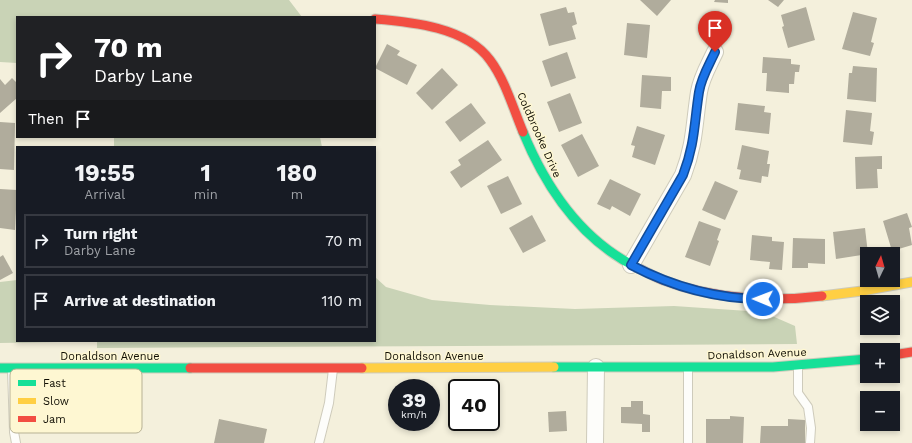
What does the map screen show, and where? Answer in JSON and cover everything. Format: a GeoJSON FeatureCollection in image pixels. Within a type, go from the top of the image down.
{"type":"FeatureCollection","features":[{"type":"Feature","properties":{"kind":"main road","name":"Coldbrooke Drive"},"geometry":{"type":"LineString","coordinates":[[376,19],[404,20],[462,37],[487,55],[500,78],[537,163],[550,188],[564,208],[583,229],[606,249],[631,265],[656,278],[690,290],[724,297],[750,299],[813,297],[848,293],[912,282]]}},
{"type":"Feature","properties":{"kind":"main road"},"geometry":{"type":"LineString","coordinates":[[900,354],[912,352]]}},
{"type":"Feature","properties":{"kind":"main road","name":"Donaldson Avenue"},"geometry":{"type":"LineString","coordinates":[[0,368],[596,368],[798,365],[860,360]]}},
{"type":"Feature","properties":{"kind":"street"},"geometry":{"type":"LineString","coordinates":[[631,265],[683,175],[689,161],[696,130],[699,92],[703,76],[715,52]]}},
{"type":"Feature","properties":{"kind":"street"},"geometry":{"type":"LineString","coordinates":[[595,443],[596,368]]}},
{"type":"Feature","properties":{"kind":"lane"},"geometry":{"type":"LineString","coordinates":[[798,365],[798,393],[808,408],[811,428],[810,443]]}},
{"type":"Feature","properties":{"kind":"lane"},"geometry":{"type":"LineString","coordinates":[[688,367],[688,443]]}},
{"type":"Feature","properties":{"kind":"lane"},"geometry":{"type":"LineString","coordinates":[[319,443],[329,403],[333,368]]}},
{"type":"Feature","properties":{"kind":"lane"},"geometry":{"type":"LineString","coordinates":[[14,433],[16,443]]}},
{"type":"Feature","properties":{"kind":"green space"},"geometry":{"type":"Polygon","coordinates":[[[0,0],[289,0],[301,16],[16,16],[16,63],[0,62],[0,0]]]}},
{"type":"Feature","properties":{"kind":"green space"},"geometry":{"type":"Polygon","coordinates":[[[114,138],[320,138],[322,146],[114,146],[114,138]]]}},
{"type":"Feature","properties":{"kind":"green space"},"geometry":{"type":"Polygon","coordinates":[[[376,278],[386,287],[432,300],[490,305],[575,309],[674,306],[763,312],[795,326],[797,344],[97,348],[97,342],[376,342],[376,278]]]}},
{"type":"Feature","properties":{"kind":"green space"},"geometry":{"type":"Polygon","coordinates":[[[16,280],[16,342],[58,342],[0,343],[0,282],[16,280]]]}},
{"type":"Feature","properties":{"kind":"building"},"geometry":{"type":"Polygon","coordinates":[[[640,0],[671,0],[657,16],[640,0]]]}},
{"type":"Feature","properties":{"kind":"building"},"geometry":{"type":"Polygon","coordinates":[[[715,0],[728,0],[728,3],[714,2],[715,0]]]}},
{"type":"Feature","properties":{"kind":"building"},"geometry":{"type":"Polygon","coordinates":[[[768,0],[784,0],[778,7],[768,0]]]}},
{"type":"Feature","properties":{"kind":"building"},"geometry":{"type":"Polygon","coordinates":[[[566,7],[568,13],[574,12],[577,24],[572,26],[576,39],[549,46],[540,14],[566,7]]]}},
{"type":"Feature","properties":{"kind":"building"},"geometry":{"type":"Polygon","coordinates":[[[806,7],[815,40],[788,48],[782,27],[784,26],[781,15],[806,7]]]}},
{"type":"Feature","properties":{"kind":"building"},"geometry":{"type":"Polygon","coordinates":[[[853,12],[877,18],[871,42],[874,43],[870,56],[842,49],[853,12]]]}},
{"type":"Feature","properties":{"kind":"building"},"geometry":{"type":"Polygon","coordinates":[[[627,23],[650,25],[647,58],[624,55],[627,23]]]}},
{"type":"Feature","properties":{"kind":"building"},"geometry":{"type":"Polygon","coordinates":[[[387,44],[400,51],[397,55],[417,65],[407,85],[376,69],[387,44]]]}},
{"type":"Feature","properties":{"kind":"building"},"geometry":{"type":"Polygon","coordinates":[[[567,52],[576,78],[551,87],[542,61],[567,52]]]}},
{"type":"Feature","properties":{"kind":"building"},"geometry":{"type":"Polygon","coordinates":[[[763,57],[791,59],[791,64],[800,65],[799,72],[795,72],[794,84],[789,84],[789,93],[766,91],[767,73],[762,73],[763,57]]]}},
{"type":"Feature","properties":{"kind":"building"},"geometry":{"type":"Polygon","coordinates":[[[853,66],[877,68],[876,102],[847,99],[849,73],[852,73],[853,66]]]}},
{"type":"Feature","properties":{"kind":"building"},"geometry":{"type":"Polygon","coordinates":[[[442,68],[458,85],[432,110],[416,93],[442,68]]]}},
{"type":"Feature","properties":{"kind":"building"},"geometry":{"type":"Polygon","coordinates":[[[642,75],[671,77],[671,91],[662,91],[661,109],[640,107],[642,75]]]}},
{"type":"Feature","properties":{"kind":"building"},"geometry":{"type":"Polygon","coordinates":[[[12,78],[16,82],[16,99],[0,113],[0,79],[5,85],[12,78]]]}},
{"type":"Feature","properties":{"kind":"building"},"geometry":{"type":"Polygon","coordinates":[[[570,93],[582,123],[559,132],[547,102],[570,93]]]}},
{"type":"Feature","properties":{"kind":"building"},"geometry":{"type":"Polygon","coordinates":[[[471,103],[486,123],[460,142],[445,122],[471,103]]]}},
{"type":"Feature","properties":{"kind":"building"},"geometry":{"type":"Polygon","coordinates":[[[738,103],[765,106],[764,112],[771,113],[769,134],[735,130],[738,103]]]}},
{"type":"Feature","properties":{"kind":"building"},"geometry":{"type":"Polygon","coordinates":[[[846,110],[872,113],[870,131],[874,132],[872,145],[843,142],[846,110]]]}},
{"type":"Feature","properties":{"kind":"building"},"geometry":{"type":"Polygon","coordinates":[[[0,122],[15,123],[14,170],[0,169],[0,122]]]}},
{"type":"Feature","properties":{"kind":"building"},"geometry":{"type":"Polygon","coordinates":[[[637,126],[665,135],[655,165],[632,157],[635,146],[631,145],[637,126]]]}},
{"type":"Feature","properties":{"kind":"building"},"geometry":{"type":"Polygon","coordinates":[[[582,134],[599,166],[578,177],[561,145],[582,134]]]}},
{"type":"Feature","properties":{"kind":"building"},"geometry":{"type":"Polygon","coordinates":[[[488,140],[502,160],[461,188],[450,172],[461,165],[458,160],[488,140]]]}},
{"type":"Feature","properties":{"kind":"building"},"geometry":{"type":"Polygon","coordinates":[[[742,145],[769,151],[767,164],[770,164],[768,177],[762,176],[761,183],[739,179],[741,170],[737,169],[742,145]]]}},
{"type":"Feature","properties":{"kind":"building"},"geometry":{"type":"Polygon","coordinates":[[[882,156],[882,169],[877,169],[878,188],[856,189],[855,157],[882,156]]]}},
{"type":"Feature","properties":{"kind":"building"},"geometry":{"type":"Polygon","coordinates":[[[508,176],[522,204],[501,214],[487,186],[508,176]]]}},
{"type":"Feature","properties":{"kind":"building"},"geometry":{"type":"Polygon","coordinates":[[[610,179],[641,194],[630,216],[612,206],[610,210],[597,204],[610,179]]]}},
{"type":"Feature","properties":{"kind":"building"},"geometry":{"type":"Polygon","coordinates":[[[715,181],[738,191],[725,220],[702,210],[715,181]]]}},
{"type":"Feature","properties":{"kind":"building"},"geometry":{"type":"Polygon","coordinates":[[[0,189],[16,190],[15,230],[0,228],[0,189]]]}},
{"type":"Feature","properties":{"kind":"building"},"geometry":{"type":"Polygon","coordinates":[[[907,213],[912,227],[909,228],[912,245],[900,249],[900,247],[891,247],[883,221],[907,213]]]}},
{"type":"Feature","properties":{"kind":"building"},"geometry":{"type":"Polygon","coordinates":[[[532,215],[546,241],[523,253],[509,228],[532,215]]]}},
{"type":"Feature","properties":{"kind":"building"},"geometry":{"type":"Polygon","coordinates":[[[699,221],[721,229],[717,240],[719,241],[710,266],[685,257],[699,221]]]}},
{"type":"Feature","properties":{"kind":"building"},"geometry":{"type":"Polygon","coordinates":[[[865,228],[867,247],[860,247],[860,255],[836,259],[833,232],[865,228]]]}},
{"type":"Feature","properties":{"kind":"building"},"geometry":{"type":"Polygon","coordinates":[[[752,235],[772,237],[772,241],[784,242],[782,270],[769,269],[770,262],[750,260],[752,235]]]}},
{"type":"Feature","properties":{"kind":"building"},"geometry":{"type":"Polygon","coordinates":[[[793,238],[825,239],[825,264],[808,263],[808,268],[792,268],[793,238]]]}},
{"type":"Feature","properties":{"kind":"building"},"geometry":{"type":"Polygon","coordinates":[[[3,255],[13,273],[0,280],[0,257],[3,255]]]}},
{"type":"Feature","properties":{"kind":"building"},"geometry":{"type":"Polygon","coordinates":[[[631,401],[643,401],[643,414],[650,415],[650,432],[642,432],[642,424],[621,423],[621,407],[631,407],[631,401]]]}},
{"type":"Feature","properties":{"kind":"building"},"geometry":{"type":"Polygon","coordinates":[[[566,411],[567,431],[549,432],[548,412],[566,411]]]}},
{"type":"Feature","properties":{"kind":"building"},"geometry":{"type":"Polygon","coordinates":[[[730,416],[744,417],[743,443],[706,443],[706,419],[730,419],[730,416]]]}},
{"type":"Feature","properties":{"kind":"building"},"geometry":{"type":"Polygon","coordinates":[[[219,419],[267,429],[264,443],[214,443],[219,419]]]}},
{"type":"Feature","properties":{"kind":"building"},"geometry":{"type":"Polygon","coordinates":[[[788,419],[805,420],[805,443],[760,443],[761,426],[788,426],[788,419]]]}},
{"type":"Feature","properties":{"kind":"traffic: fast"},"geometry":{"type":"LineString","coordinates":[[523,132],[543,173],[568,211],[583,228],[600,243],[618,257],[638,268]]}},
{"type":"Feature","properties":{"kind":"traffic: fast"},"geometry":{"type":"LineString","coordinates":[[554,367],[773,367],[860,360]]}},
{"type":"Feature","properties":{"kind":"traffic: fast"},"geometry":{"type":"LineString","coordinates":[[0,368],[190,368]]}},
{"type":"Feature","properties":{"kind":"traffic: slow"},"geometry":{"type":"LineString","coordinates":[[822,296],[862,291],[912,282]]}},
{"type":"Feature","properties":{"kind":"traffic: slow"},"geometry":{"type":"LineString","coordinates":[[362,368],[554,367]]}},
{"type":"Feature","properties":{"kind":"traffic: jam"},"geometry":{"type":"LineString","coordinates":[[376,19],[405,22],[437,28],[453,33],[480,49],[490,60],[500,76],[523,132]]}},
{"type":"Feature","properties":{"kind":"traffic: jam"},"geometry":{"type":"LineString","coordinates":[[638,268],[659,278],[703,292],[743,298],[763,299],[822,296]]}},
{"type":"Feature","properties":{"kind":"traffic: jam"},"geometry":{"type":"LineString","coordinates":[[900,354],[912,352]]}},
{"type":"Feature","properties":{"kind":"traffic: jam"},"geometry":{"type":"LineString","coordinates":[[190,368],[362,368]]}},
{"type":"Feature","properties":{"kind":"route"},"geometry":{"type":"LineString","coordinates":[[715,52],[703,76],[699,92],[696,130],[689,161],[683,175],[631,265],[656,278],[690,290],[724,297],[763,299]]}}]}
